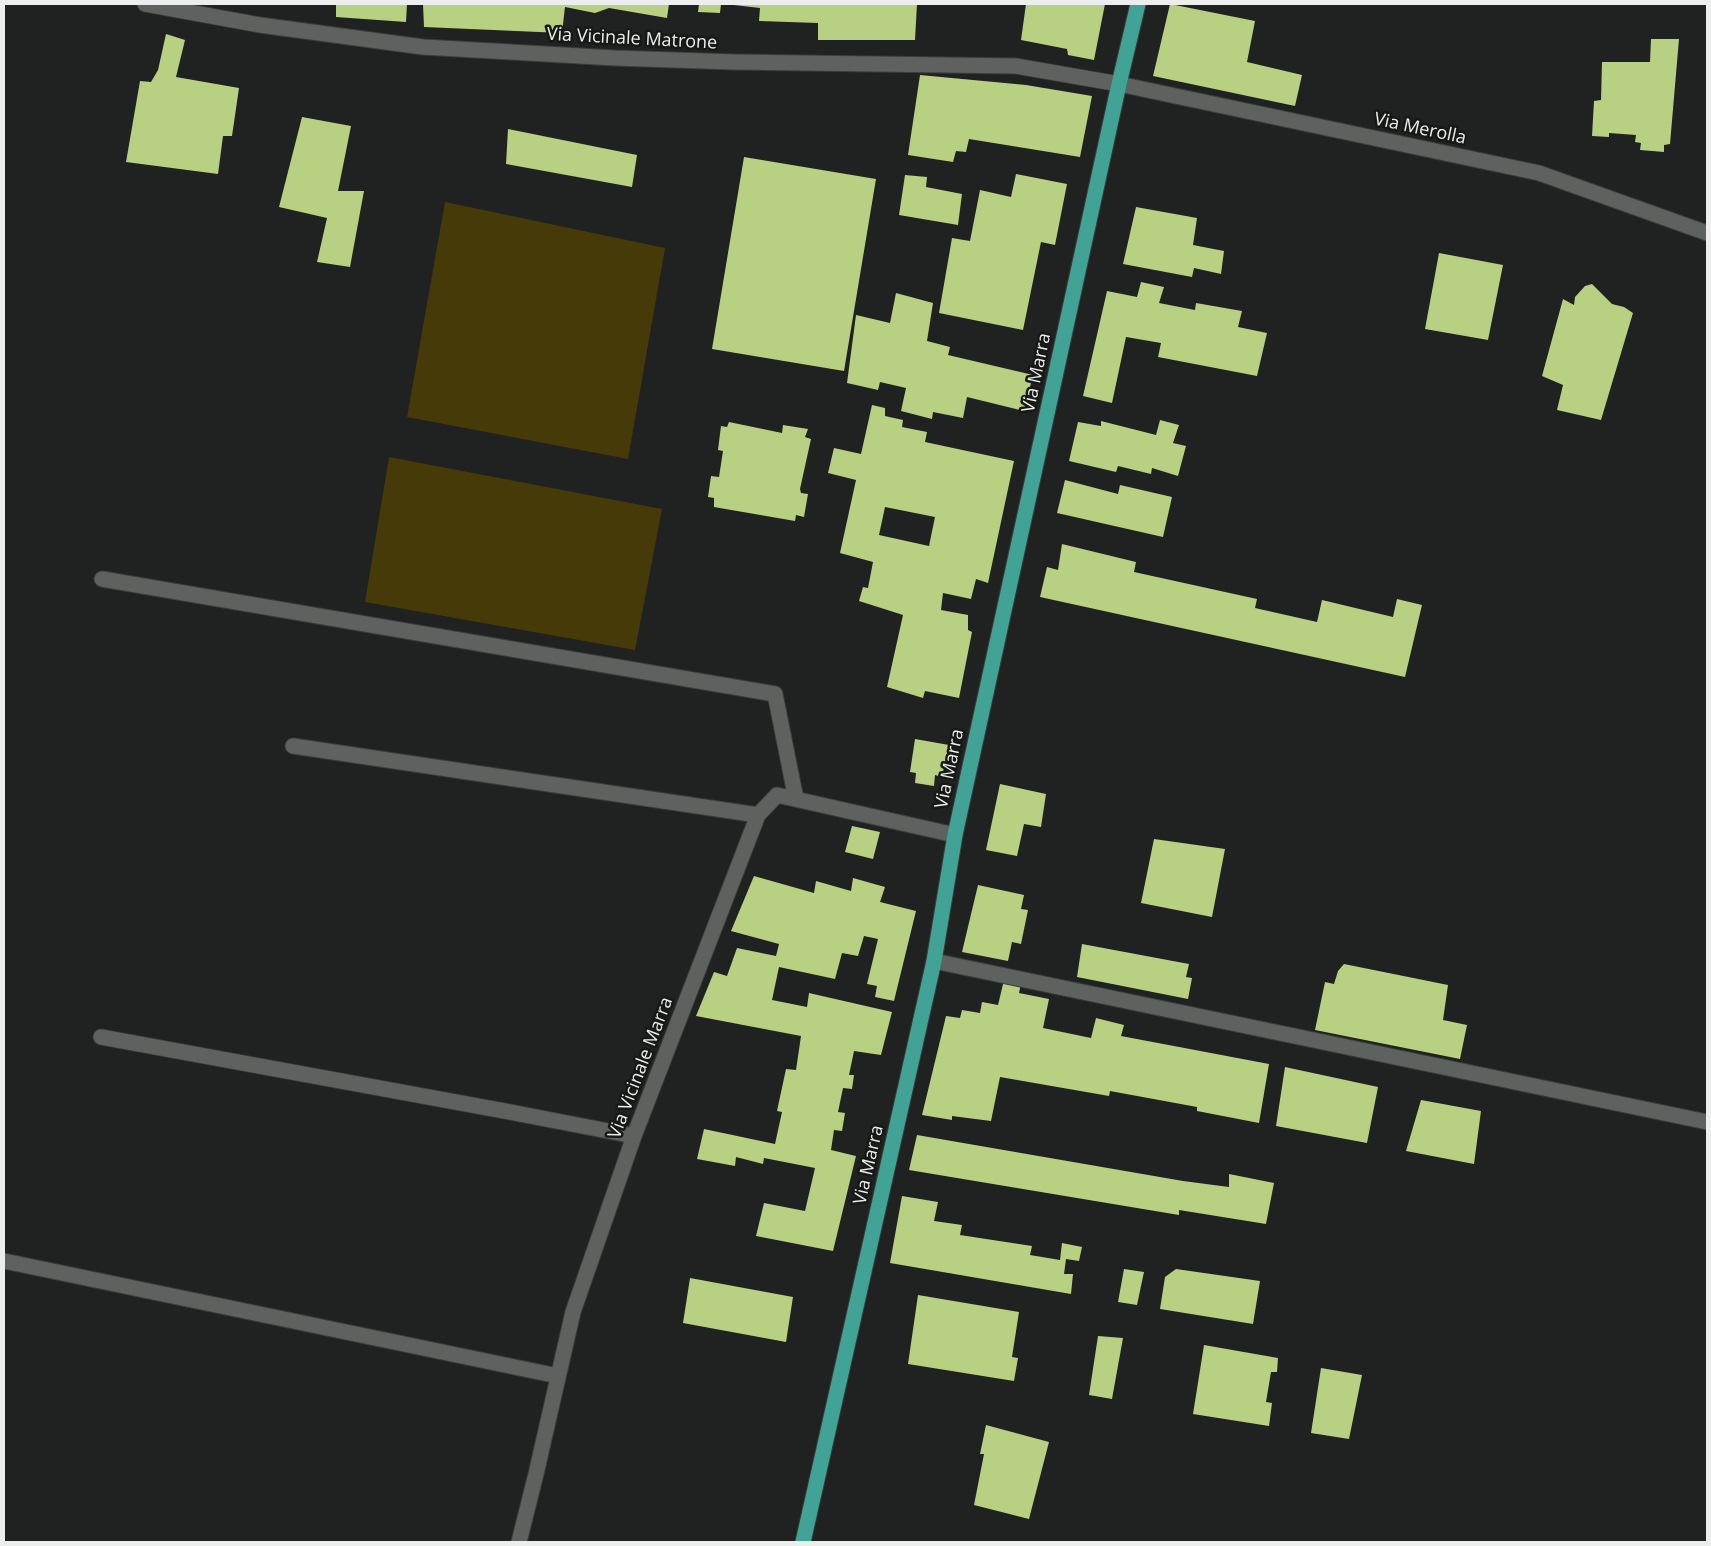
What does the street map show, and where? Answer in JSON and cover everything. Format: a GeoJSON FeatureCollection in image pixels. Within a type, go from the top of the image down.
{"type":"FeatureCollection","features":[{"type":"Feature","properties":{"kind":"main road","name":"Via Marra"},"geometry":{"type":"LineString","coordinates":[[803,1542],[934,961],[955,835],[1138,4]]}},
{"type":"Feature","properties":{"kind":"street","name":"Via Vicinale Matrone"},"geometry":{"type":"LineString","coordinates":[[145,4],[260,25],[422,47],[615,58],[734,62],[1016,66],[1119,84]]}},
{"type":"Feature","properties":{"kind":"street","name":"Via Merolla"},"geometry":{"type":"LineString","coordinates":[[1119,84],[1539,173],[1707,233]]}},
{"type":"Feature","properties":{"kind":"street"},"geometry":{"type":"LineString","coordinates":[[102,579],[775,694],[796,799]]}},
{"type":"Feature","properties":{"kind":"street"},"geometry":{"type":"LineString","coordinates":[[293,746],[758,815]]}},
{"type":"Feature","properties":{"kind":"street","name":"Via Vicinale Marra"},"geometry":{"type":"LineString","coordinates":[[519,1542],[573,1312],[634,1136],[758,815],[778,795],[955,835]]}},
{"type":"Feature","properties":{"kind":"street"},"geometry":{"type":"LineString","coordinates":[[934,961],[1707,1122]]}},
{"type":"Feature","properties":{"kind":"street"},"geometry":{"type":"LineString","coordinates":[[100,1037],[634,1136]]}},
{"type":"Feature","properties":{"kind":"street"},"geometry":{"type":"LineString","coordinates":[[4,1262],[558,1376]]}},
{"type":"Feature","properties":{"kind":"shaded area"},"geometry":{"type":"Polygon","coordinates":[[[445,202],[665,248],[628,459],[407,417],[445,202]]]}},
{"type":"Feature","properties":{"kind":"shaded area"},"geometry":{"type":"Polygon","coordinates":[[[389,457],[662,509],[635,650],[365,602],[389,457]]]}},
{"type":"Feature","properties":{"kind":"building"},"geometry":{"type":"Polygon","coordinates":[[[336,4],[407,4],[406,22],[336,17],[336,4]]]}},
{"type":"Feature","properties":{"kind":"building"},"geometry":{"type":"Polygon","coordinates":[[[423,4],[669,4],[667,18],[609,8],[595,13],[565,7],[562,33],[424,27],[423,4]]]}},
{"type":"Feature","properties":{"kind":"building"},"geometry":{"type":"Polygon","coordinates":[[[699,4],[721,4],[720,13],[698,12],[699,4]]]}},
{"type":"Feature","properties":{"kind":"building"},"geometry":{"type":"Polygon","coordinates":[[[735,4],[917,4],[915,40],[818,40],[818,23],[759,21],[760,8],[735,4]]]}},
{"type":"Feature","properties":{"kind":"building"},"geometry":{"type":"Polygon","coordinates":[[[1026,4],[1105,4],[1094,60],[1068,55],[1067,49],[1021,40],[1026,4]]]}},
{"type":"Feature","properties":{"kind":"building"},"geometry":{"type":"Polygon","coordinates":[[[1170,4],[1255,21],[1247,62],[1302,75],[1295,106],[1153,76],[1170,4]]]}},
{"type":"Feature","properties":{"kind":"building"},"geometry":{"type":"Polygon","coordinates":[[[166,34],[185,40],[176,77],[239,88],[232,136],[223,136],[218,174],[126,162],[140,81],[151,82],[158,70],[166,34]]]}},
{"type":"Feature","properties":{"kind":"building"},"geometry":{"type":"Polygon","coordinates":[[[1651,39],[1679,39],[1670,144],[1664,145],[1664,152],[1640,150],[1641,143],[1635,142],[1636,135],[1609,133],[1609,137],[1592,136],[1594,101],[1601,100],[1602,62],[1650,62],[1651,39]]]}},
{"type":"Feature","properties":{"kind":"building"},"geometry":{"type":"Polygon","coordinates":[[[920,75],[1026,85],[1092,96],[1080,157],[969,139],[966,152],[956,151],[953,162],[908,155],[920,75]]]}},
{"type":"Feature","properties":{"kind":"building"},"geometry":{"type":"Polygon","coordinates":[[[302,117],[351,126],[338,191],[364,191],[350,267],[317,262],[327,218],[279,207],[302,117]]]}},
{"type":"Feature","properties":{"kind":"building"},"geometry":{"type":"Polygon","coordinates":[[[508,129],[637,155],[632,187],[506,164],[508,129]]]}},
{"type":"Feature","properties":{"kind":"building"},"geometry":{"type":"Polygon","coordinates":[[[744,157],[876,179],[844,371],[712,349],[744,157]]]}},
{"type":"Feature","properties":{"kind":"building"},"geometry":{"type":"Polygon","coordinates":[[[1016,174],[1067,184],[1055,245],[1041,242],[1023,330],[939,313],[952,238],[970,241],[980,190],[1011,197],[1016,174]]]}},
{"type":"Feature","properties":{"kind":"building"},"geometry":{"type":"Polygon","coordinates":[[[905,175],[927,177],[926,187],[962,194],[958,225],[899,215],[905,175]]]}},
{"type":"Feature","properties":{"kind":"building"},"geometry":{"type":"Polygon","coordinates":[[[1136,207],[1197,218],[1193,245],[1224,251],[1221,274],[1194,268],[1192,277],[1123,264],[1136,207]]]}},
{"type":"Feature","properties":{"kind":"building"},"geometry":{"type":"Polygon","coordinates":[[[1439,253],[1503,265],[1488,340],[1425,329],[1439,253]]]}},
{"type":"Feature","properties":{"kind":"building"},"geometry":{"type":"Polygon","coordinates":[[[1141,282],[1164,287],[1159,303],[1195,310],[1196,303],[1242,311],[1238,327],[1267,333],[1257,376],[1158,357],[1161,343],[1126,337],[1112,403],[1083,396],[1107,291],[1137,297],[1141,282]]]}},
{"type":"Feature","properties":{"kind":"building"},"geometry":{"type":"Polygon","coordinates":[[[1592,284],[1612,304],[1624,307],[1633,313],[1601,420],[1557,410],[1563,385],[1542,376],[1563,299],[1574,305],[1575,297],[1585,286],[1592,284]]]}},
{"type":"Feature","properties":{"kind":"building"},"geometry":{"type":"Polygon","coordinates":[[[896,293],[933,303],[927,341],[950,347],[948,355],[1033,375],[1024,411],[967,397],[963,418],[933,412],[932,419],[901,411],[906,388],[880,382],[878,390],[847,383],[856,315],[890,323],[896,293]]]}},
{"type":"Feature","properties":{"kind":"building"},"geometry":{"type":"Polygon","coordinates":[[[872,405],[885,408],[885,416],[903,420],[902,427],[927,432],[925,442],[1014,461],[988,583],[976,579],[971,599],[943,593],[941,610],[968,615],[968,630],[972,632],[959,698],[925,691],[923,698],[887,687],[903,615],[859,601],[863,587],[868,588],[873,562],[840,553],[856,480],[828,473],[834,448],[861,454],[872,405]],[[885,507],[879,535],[929,546],[935,517],[885,507]]]}},
{"type":"Feature","properties":{"kind":"building"},"geometry":{"type":"Polygon","coordinates":[[[1160,420],[1179,425],[1173,443],[1186,446],[1178,476],[1152,468],[1151,474],[1118,466],[1116,472],[1069,461],[1078,422],[1101,426],[1101,421],[1156,435],[1160,420]]]}},
{"type":"Feature","properties":{"kind":"building"},"geometry":{"type":"Polygon","coordinates":[[[729,422],[782,433],[783,425],[808,429],[805,437],[811,439],[800,489],[801,493],[808,494],[804,517],[796,515],[795,521],[714,507],[714,498],[708,497],[711,476],[719,477],[723,451],[718,450],[721,426],[727,427],[729,422]]]}},
{"type":"Feature","properties":{"kind":"building"},"geometry":{"type":"Polygon","coordinates":[[[1065,480],[1118,494],[1120,485],[1172,497],[1163,537],[1057,513],[1065,480]]]}},
{"type":"Feature","properties":{"kind":"building"},"geometry":{"type":"Polygon","coordinates":[[[1062,544],[1136,562],[1134,572],[1257,599],[1255,608],[1317,622],[1322,600],[1393,617],[1397,599],[1422,605],[1405,677],[1040,597],[1047,567],[1058,570],[1062,544]]]}},
{"type":"Feature","properties":{"kind":"building"},"geometry":{"type":"Polygon","coordinates":[[[915,739],[949,745],[942,777],[935,775],[934,786],[915,783],[916,773],[910,772],[915,739]]]}},
{"type":"Feature","properties":{"kind":"building"},"geometry":{"type":"Polygon","coordinates":[[[1000,784],[1046,794],[1041,827],[1024,824],[1017,856],[986,850],[1000,784]]]}},
{"type":"Feature","properties":{"kind":"building"},"geometry":{"type":"Polygon","coordinates":[[[852,826],[880,832],[873,859],[845,852],[852,826]]]}},
{"type":"Feature","properties":{"kind":"building"},"geometry":{"type":"Polygon","coordinates":[[[1154,839],[1225,849],[1212,917],[1141,903],[1154,839]]]}},
{"type":"Feature","properties":{"kind":"building"},"geometry":{"type":"Polygon","coordinates":[[[754,876],[814,893],[816,881],[851,891],[853,878],[885,887],[880,902],[916,911],[894,1001],[875,997],[877,986],[867,984],[878,939],[864,936],[858,956],[842,953],[835,979],[779,967],[772,1000],[807,1007],[809,993],[892,1012],[881,1055],[854,1051],[849,1075],[854,1075],[852,1089],[843,1088],[838,1112],[845,1113],[842,1131],[834,1130],[831,1150],[856,1156],[833,1251],[756,1236],[764,1203],[805,1211],[815,1168],[764,1158],[763,1164],[736,1157],[735,1166],[697,1159],[704,1129],[775,1144],[782,1112],[777,1111],[786,1069],[796,1070],[801,1036],[696,1016],[714,972],[727,976],[737,948],[776,956],[779,944],[731,931],[754,876]]]}},
{"type":"Feature","properties":{"kind":"building"},"geometry":{"type":"Polygon","coordinates":[[[978,885],[1024,895],[1021,909],[1028,910],[1021,944],[1012,942],[1008,961],[962,952],[978,885]]]}},
{"type":"Feature","properties":{"kind":"building"},"geometry":{"type":"Polygon","coordinates":[[[1082,944],[1189,964],[1186,977],[1192,978],[1188,999],[1077,977],[1082,944]]]}},
{"type":"Feature","properties":{"kind":"building"},"geometry":{"type":"Polygon","coordinates":[[[1344,964],[1448,985],[1443,1020],[1467,1025],[1460,1059],[1315,1030],[1325,982],[1334,984],[1338,971],[1344,964]]]}},
{"type":"Feature","properties":{"kind":"building"},"geometry":{"type":"Polygon","coordinates":[[[1004,980],[1021,983],[1019,993],[1049,999],[1043,1028],[1091,1038],[1096,1018],[1124,1025],[1121,1036],[1269,1064],[1259,1123],[1197,1111],[1197,1107],[1110,1091],[1109,1096],[1000,1077],[991,1121],[952,1116],[952,1120],[922,1115],[946,1016],[960,1018],[962,1010],[980,1013],[982,1002],[998,1005],[1004,980]]]}},
{"type":"Feature","properties":{"kind":"building"},"geometry":{"type":"Polygon","coordinates":[[[1285,1067],[1378,1087],[1367,1143],[1276,1126],[1285,1067]]]}},
{"type":"Feature","properties":{"kind":"building"},"geometry":{"type":"Polygon","coordinates":[[[1421,1100],[1481,1111],[1474,1164],[1406,1151],[1421,1100]]]}},
{"type":"Feature","properties":{"kind":"building"},"geometry":{"type":"Polygon","coordinates":[[[917,1135],[1183,1181],[1229,1187],[1229,1174],[1274,1183],[1266,1224],[1179,1210],[1179,1215],[909,1170],[917,1135]]]}},
{"type":"Feature","properties":{"kind":"building"},"geometry":{"type":"Polygon","coordinates":[[[902,1196],[938,1202],[934,1221],[962,1225],[960,1235],[1032,1246],[1030,1255],[1060,1260],[1062,1243],[1082,1247],[1079,1261],[1066,1259],[1064,1274],[1073,1274],[1071,1294],[890,1263],[902,1196]]]}},
{"type":"Feature","properties":{"kind":"building"},"geometry":{"type":"Polygon","coordinates":[[[1124,1269],[1144,1272],[1137,1305],[1118,1302],[1124,1269]]]}},
{"type":"Feature","properties":{"kind":"building"},"geometry":{"type":"Polygon","coordinates":[[[1176,1269],[1260,1281],[1253,1324],[1160,1309],[1165,1277],[1176,1269]]]}},
{"type":"Feature","properties":{"kind":"building"},"geometry":{"type":"Polygon","coordinates":[[[690,1278],[793,1297],[786,1342],[683,1323],[690,1278]]]}},
{"type":"Feature","properties":{"kind":"building"},"geometry":{"type":"Polygon","coordinates":[[[918,1295],[1019,1312],[1012,1357],[1018,1358],[1014,1381],[908,1364],[918,1295]]]}},
{"type":"Feature","properties":{"kind":"building"},"geometry":{"type":"Polygon","coordinates":[[[1098,1336],[1123,1338],[1112,1399],[1089,1395],[1098,1336]]]}},
{"type":"Feature","properties":{"kind":"building"},"geometry":{"type":"Polygon","coordinates":[[[1204,1345],[1278,1358],[1277,1372],[1271,1372],[1266,1402],[1272,1403],[1269,1426],[1193,1414],[1204,1345]]]}},
{"type":"Feature","properties":{"kind":"building"},"geometry":{"type":"Polygon","coordinates":[[[1321,1368],[1362,1375],[1349,1439],[1311,1433],[1321,1368]]]}},
{"type":"Feature","properties":{"kind":"building"},"geometry":{"type":"Polygon","coordinates":[[[986,1425],[1049,1442],[1029,1519],[974,1505],[984,1454],[980,1454],[986,1425]]]}}]}
